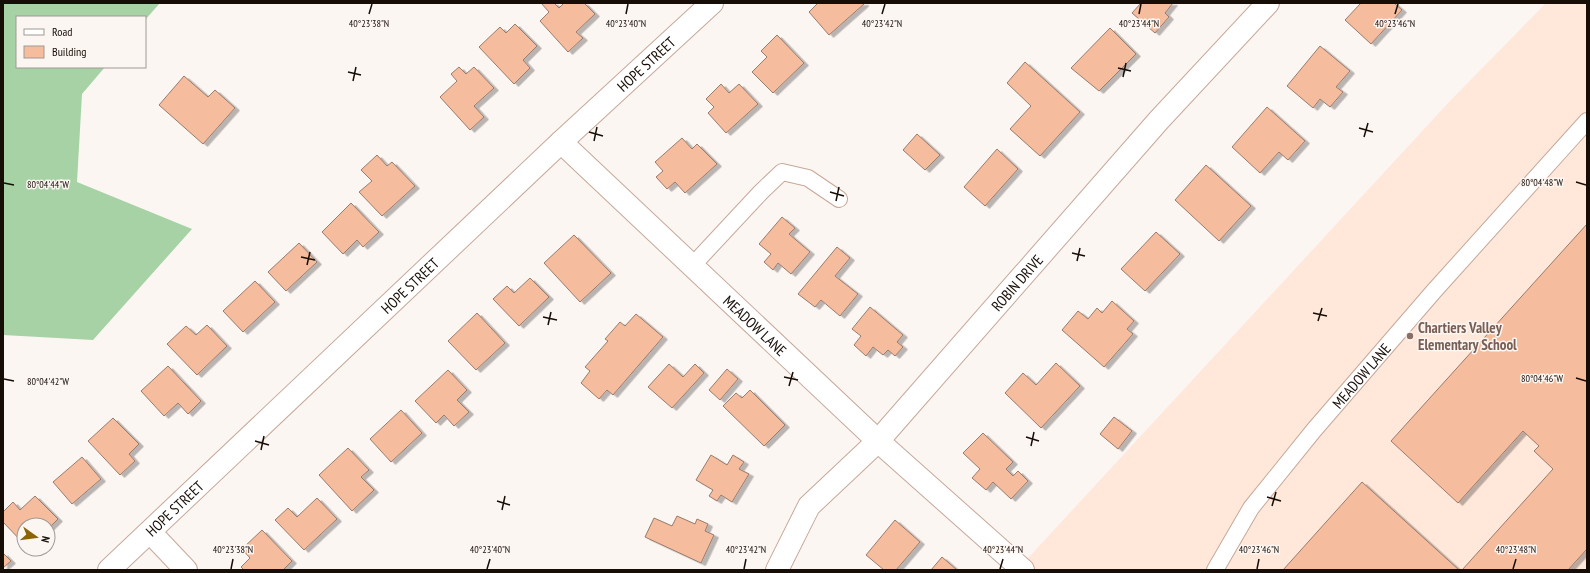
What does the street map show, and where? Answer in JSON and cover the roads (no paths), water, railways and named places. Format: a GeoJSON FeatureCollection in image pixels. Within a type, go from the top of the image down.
{"type":"FeatureCollection","features":[{"type":"Feature","properties":{"kind":"street","name":"HOPE STREET"},"geometry":{"type":"LineString","coordinates":[[109,570],[561,142],[712,3]]}},
{"type":"Feature","properties":{"kind":"street","name":"ROBIN DRIVE"},"geometry":{"type":"LineString","coordinates":[[777,570],[809,506],[878,441],[1159,120],[1268,3]]}},
{"type":"Feature","properties":{"kind":"street","name":"MEADOW LANE"},"geometry":{"type":"LineString","coordinates":[[561,142],[878,441],[1023,570]]}},
{"type":"Feature","properties":{"kind":"street"},"geometry":{"type":"LineString","coordinates":[[150,532],[186,570]]}},
{"type":"Feature","properties":{"kind":"lane","name":"MEADOW LANE"},"geometry":{"type":"LineString","coordinates":[[1215,570],[1251,508],[1314,430],[1434,291],[1587,121]]}},
{"type":"Feature","properties":{"kind":"lane"},"geometry":{"type":"LineString","coordinates":[[692,266],[761,192],[782,172],[808,178],[839,199]]}},
{"type":"Feature","properties":{"kind":"place","name":"Chartiers Valley Elementary School"},"geometry":{"type":"Point","coordinates":[1410,336]}}]}
